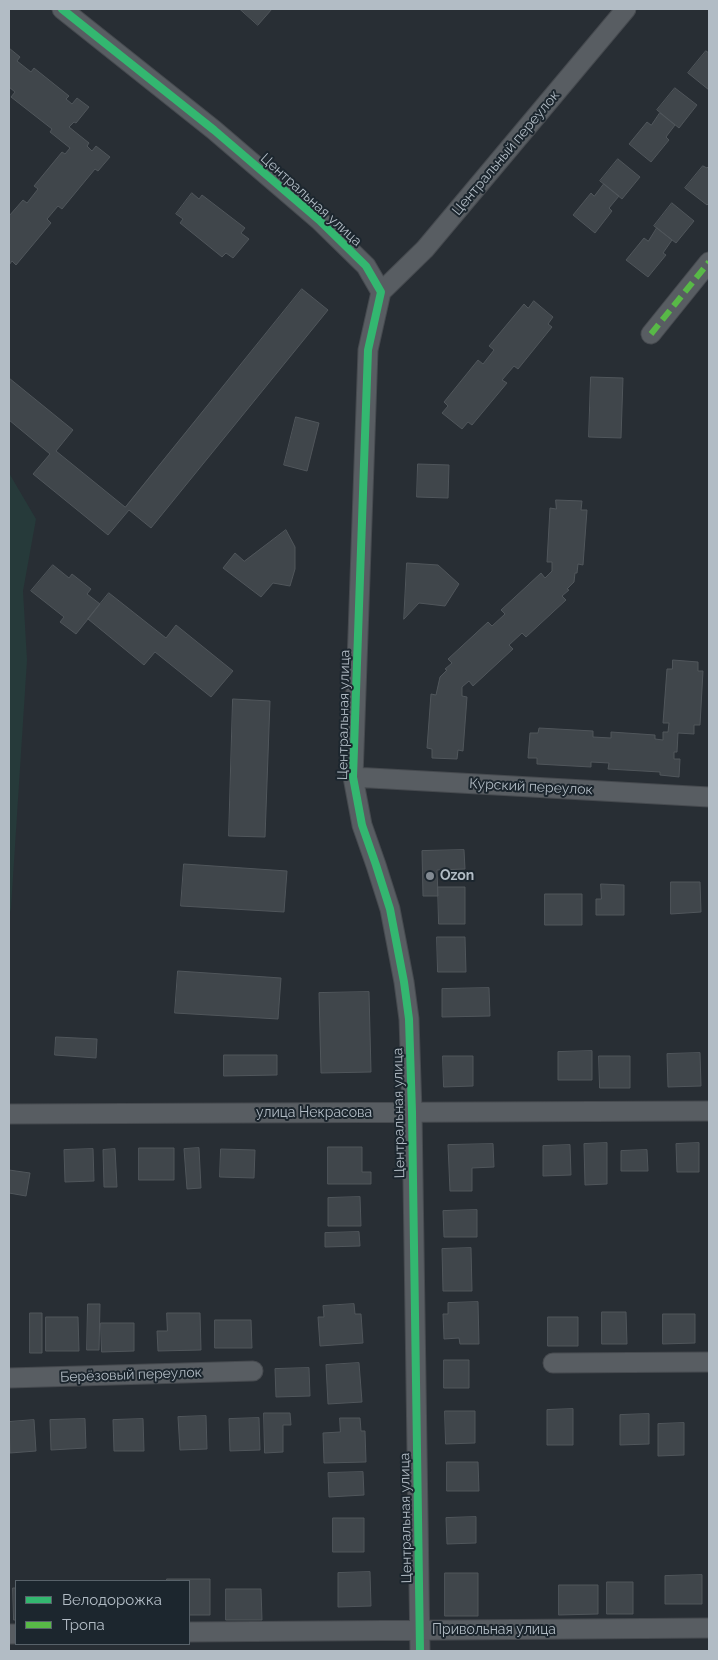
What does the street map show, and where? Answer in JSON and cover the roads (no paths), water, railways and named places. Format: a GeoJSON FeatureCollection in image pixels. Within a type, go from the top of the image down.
{"type":"FeatureCollection","features":[{"type":"Feature","properties":{"kind":"street","name":"Центральная улица"},"geometry":{"type":"LineString","coordinates":[[62,9],[214,130],[319,220],[366,266],[381,292],[368,350],[353,777],[362,825],[390,908],[409,1019],[420,1651]]}},
{"type":"Feature","properties":{"kind":"street","name":"Центральный переулок"},"geometry":{"type":"LineString","coordinates":[[381,292],[425,250],[626,9]]}},
{"type":"Feature","properties":{"kind":"street"},"geometry":{"type":"LineString","coordinates":[[650,334],[709,262]]}},
{"type":"Feature","properties":{"kind":"street","name":"Курский переулок"},"geometry":{"type":"LineString","coordinates":[[353,777],[709,797]]}},
{"type":"Feature","properties":{"kind":"street","name":"улица Некрасова"},"geometry":{"type":"LineString","coordinates":[[9,1114],[709,1111]]}},
{"type":"Feature","properties":{"kind":"street"},"geometry":{"type":"LineString","coordinates":[[553,1363],[709,1362]]}},
{"type":"Feature","properties":{"kind":"street","name":"Берёзовый переулок"},"geometry":{"type":"LineString","coordinates":[[9,1378],[253,1371]]}},
{"type":"Feature","properties":{"kind":"street","name":"Привольная улица"},"geometry":{"type":"LineString","coordinates":[[190,1632],[709,1628]]}},
{"type":"Feature","properties":{"kind":"place","name":"Ozon"},"geometry":{"type":"Point","coordinates":[430,876]}}]}
